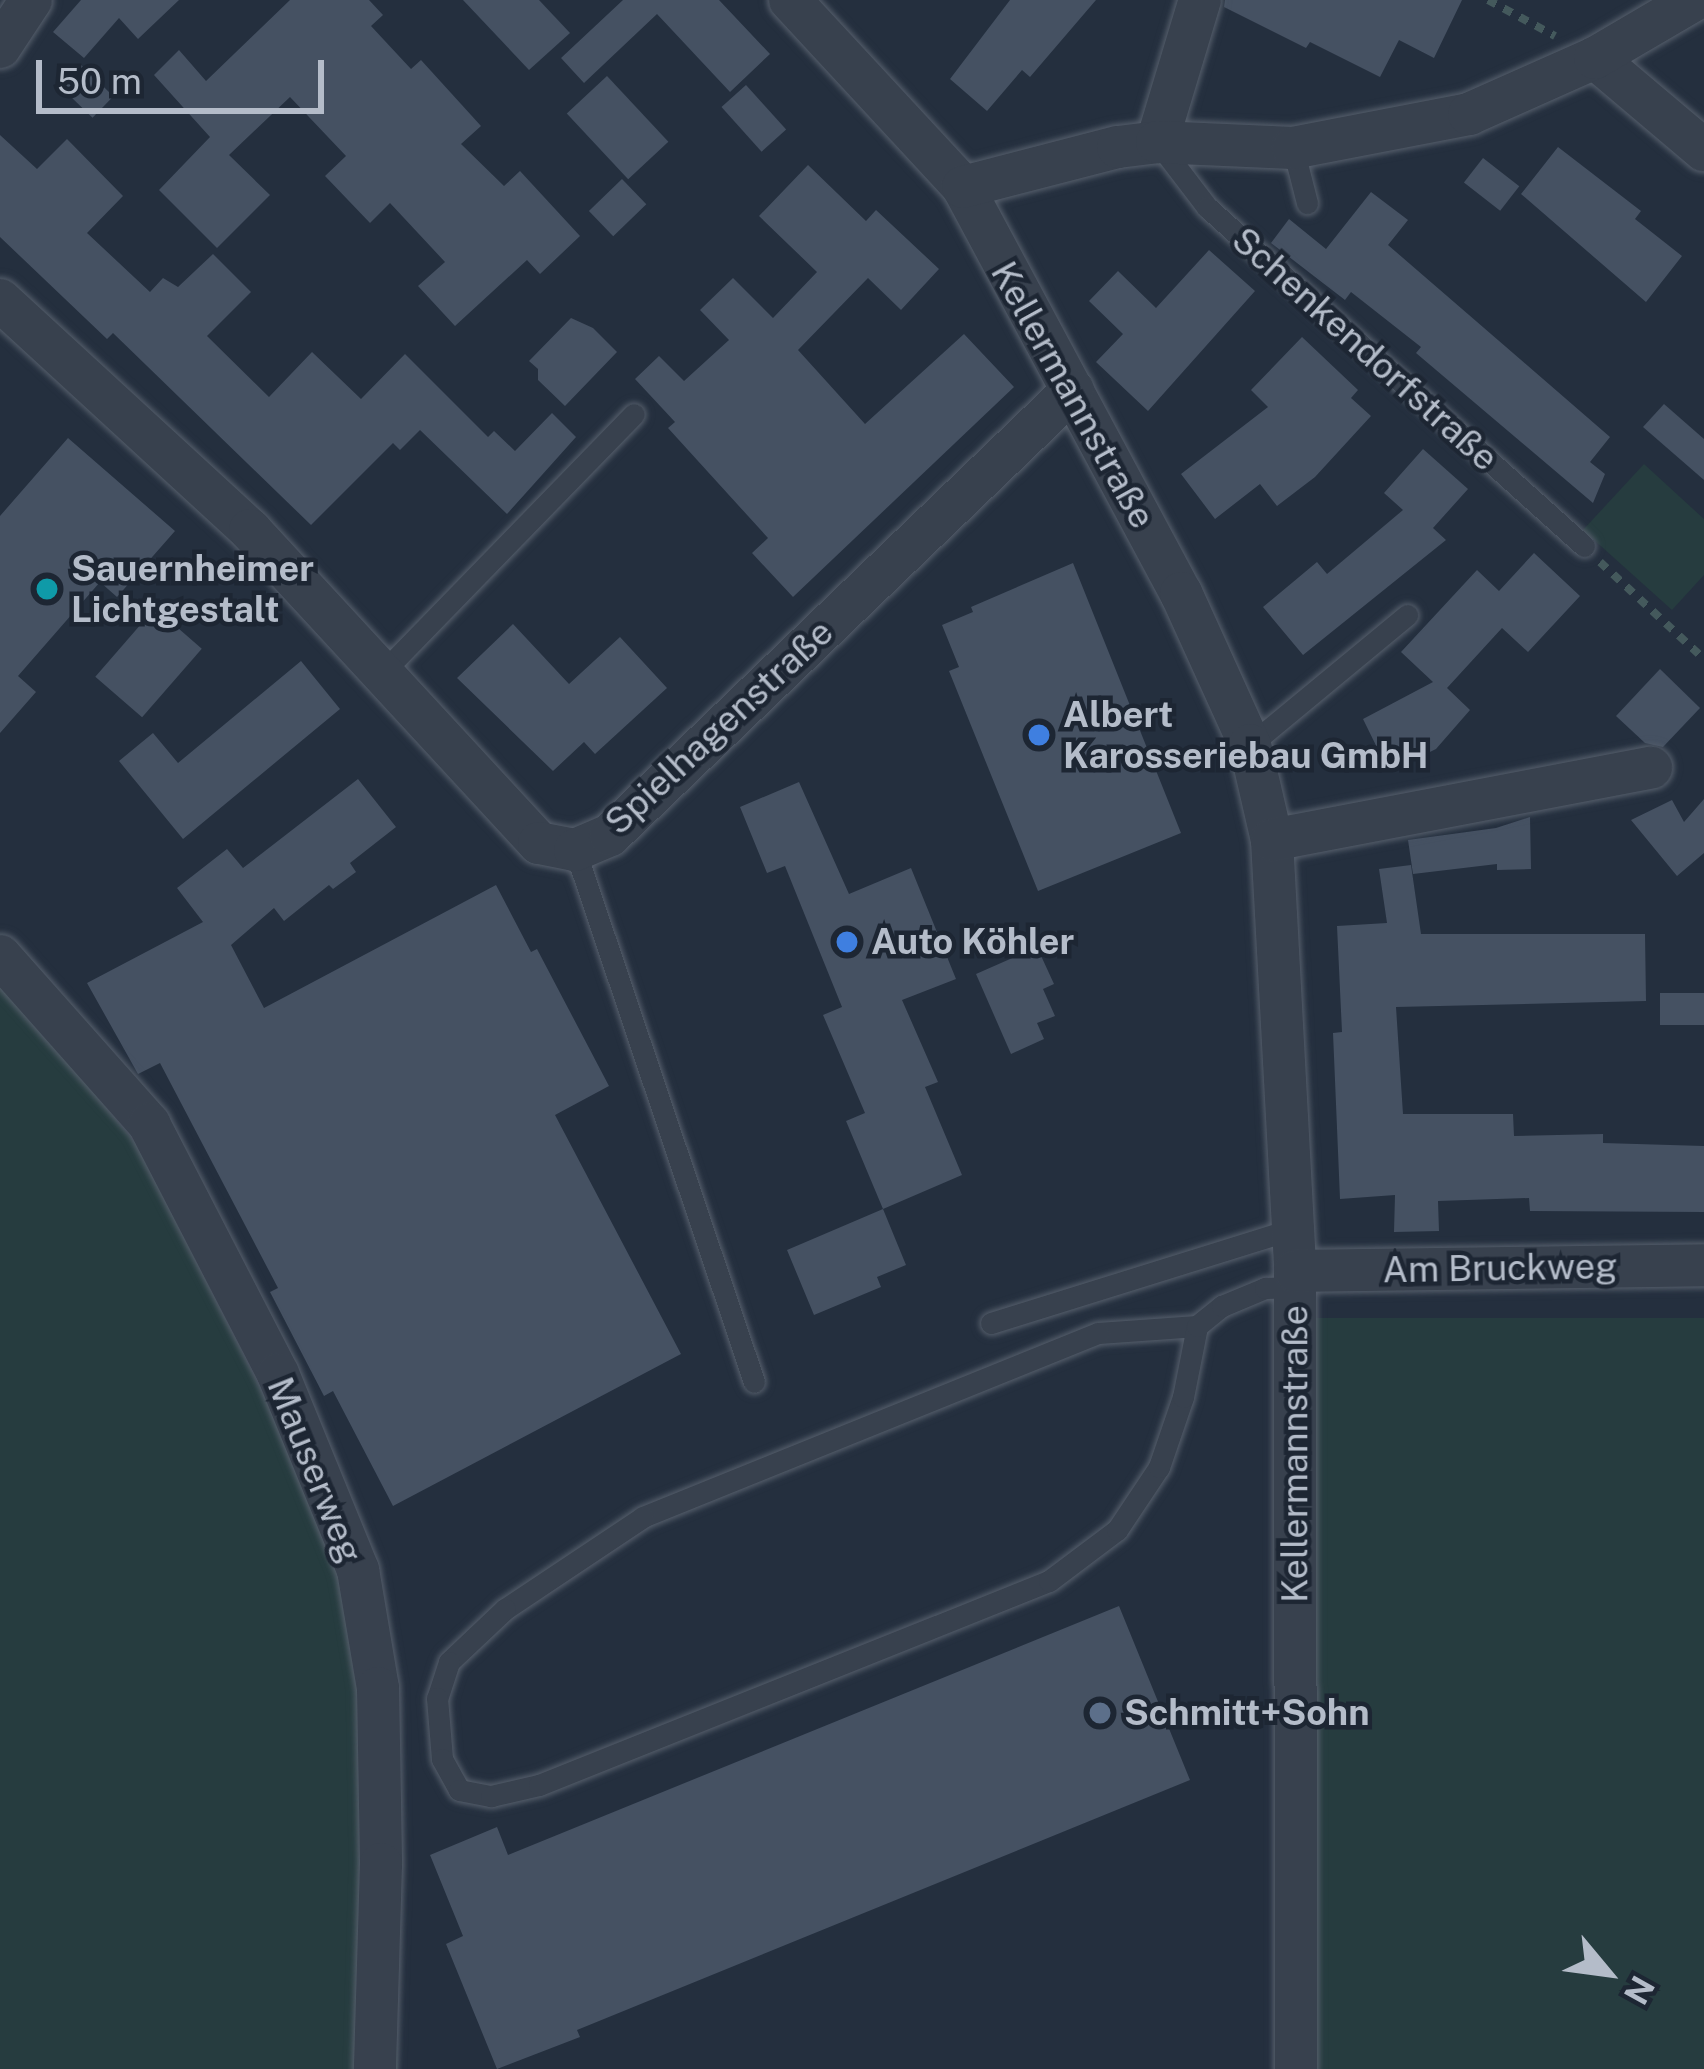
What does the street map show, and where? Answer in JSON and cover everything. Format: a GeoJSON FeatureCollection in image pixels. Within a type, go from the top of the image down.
{"type":"FeatureCollection","features":[{"type":"Feature","properties":{"kind":"street"},"geometry":{"type":"LineString","coordinates":[[0,47],[31,0]]}},
{"type":"Feature","properties":{"kind":"street","name":"Kellermannstraße"},"geometry":{"type":"LineString","coordinates":[[790,0],[963,187],[1181,593],[1250,745],[1272,840],[1295,1279],[1296,2069]]}},
{"type":"Feature","properties":{"kind":"street"},"geometry":{"type":"LineString","coordinates":[[1157,142],[1200,0]]}},
{"type":"Feature","properties":{"kind":"street"},"geometry":{"type":"LineString","coordinates":[[963,187],[1157,142],[1293,148],[1468,114],[1594,58],[1694,0]]}},
{"type":"Feature","properties":{"kind":"street"},"geometry":{"type":"LineString","coordinates":[[1594,58],[1704,150]]}},
{"type":"Feature","properties":{"kind":"street","name":"Spielhagenstraße"},"geometry":{"type":"LineString","coordinates":[[0,300],[250,530],[539,843],[575,850],[610,835],[1072,390]]}},
{"type":"Feature","properties":{"kind":"street"},"geometry":{"type":"LineString","coordinates":[[1272,840],[1652,768]]}},
{"type":"Feature","properties":{"kind":"street","name":"Mauserweg"},"geometry":{"type":"LineString","coordinates":[[0,956],[149,1124],[278,1374],[358,1570],[378,1688],[381,1864],[375,2069]]}},
{"type":"Feature","properties":{"kind":"street","name":"Am Bruckweg"},"geometry":{"type":"LineString","coordinates":[[1295,1279],[1704,1265]]}},
{"type":"Feature","properties":{"kind":"lane","name":"Schenkendorfstraße"},"geometry":{"type":"LineString","coordinates":[[1157,142],[1208,208],[1583,546]]}},
{"type":"Feature","properties":{"kind":"lane"},"geometry":{"type":"LineString","coordinates":[[1293,148],[1306,203]]}},
{"type":"Feature","properties":{"kind":"lane"},"geometry":{"type":"LineString","coordinates":[[382,673],[634,414]]}},
{"type":"Feature","properties":{"kind":"lane"},"geometry":{"type":"LineString","coordinates":[[1250,745],[1406,615]]}},
{"type":"Feature","properties":{"kind":"lane"},"geometry":{"type":"LineString","coordinates":[[575,850],[754,1382]]}},
{"type":"Feature","properties":{"kind":"lane"},"geometry":{"type":"LineString","coordinates":[[991,1323],[1292,1228]]}},
{"type":"Feature","properties":{"kind":"lane"},"geometry":{"type":"LineString","coordinates":[[1197,1326],[1183,1396],[1159,1467],[1117,1530],[1048,1581],[539,1785],[491,1796],[459,1790],[442,1759],[440,1738],[437,1698],[449,1662],[505,1609],[643,1517],[1098,1333],[1197,1326],[1222,1306],[1295,1279]]}},
{"type":"Feature","properties":{"kind":"path"},"geometry":{"type":"LineString","coordinates":[[1487,0],[1594,58]]}},
{"type":"Feature","properties":{"kind":"path"},"geometry":{"type":"LineString","coordinates":[[1583,546],[1704,659]]}},
{"type":"Feature","properties":{"kind":"green space"},"geometry":{"type":"Polygon","coordinates":[[[1644,464],[1704,519],[1704,575],[1672,610],[1583,530],[1644,464]]]}},
{"type":"Feature","properties":{"kind":"green space"},"geometry":{"type":"Polygon","coordinates":[[[0,980],[137,1145],[380,1624],[398,2069],[0,2069],[0,980]]]}},
{"type":"Feature","properties":{"kind":"green space"},"geometry":{"type":"Polygon","coordinates":[[[1314,1318],[1704,1318],[1704,2069],[1314,2069],[1314,1318]]]}},
{"type":"Feature","properties":{"kind":"building"},"geometry":{"type":"Polygon","coordinates":[[[81,0],[179,0],[138,39],[119,18],[84,58],[53,32],[81,0]]]}},
{"type":"Feature","properties":{"kind":"building"},"geometry":{"type":"Polygon","coordinates":[[[290,0],[369,0],[383,15],[371,26],[411,69],[421,60],[481,126],[461,144],[504,186],[520,171],[580,236],[540,274],[527,260],[455,326],[418,286],[445,262],[390,203],[370,223],[325,176],[346,156],[290,97],[229,155],[270,195],[217,248],[159,190],[210,137],[154,75],[179,50],[206,81],[290,0]]]}},
{"type":"Feature","properties":{"kind":"building"},"geometry":{"type":"Polygon","coordinates":[[[463,0],[539,0],[570,33],[529,70],[463,0]]]}},
{"type":"Feature","properties":{"kind":"building"},"geometry":{"type":"Polygon","coordinates":[[[623,0],[719,0],[770,54],[730,92],[657,14],[584,83],[561,58],[623,0]]]}},
{"type":"Feature","properties":{"kind":"building"},"geometry":{"type":"Polygon","coordinates":[[[1010,0],[1096,0],[1030,77],[1022,70],[987,111],[950,79],[1010,0]]]}},
{"type":"Feature","properties":{"kind":"building"},"geometry":{"type":"Polygon","coordinates":[[[1225,0],[1462,0],[1434,58],[1399,40],[1380,77],[1310,42],[1306,48],[1224,7],[1225,0]]]}},
{"type":"Feature","properties":{"kind":"building"},"geometry":{"type":"Polygon","coordinates":[[[81,65],[113,96],[93,118],[60,87],[81,65]]]}},
{"type":"Feature","properties":{"kind":"building"},"geometry":{"type":"Polygon","coordinates":[[[607,76],[668,142],[628,179],[567,114],[607,76]]]}},
{"type":"Feature","properties":{"kind":"building"},"geometry":{"type":"Polygon","coordinates":[[[746,85],[786,130],[762,152],[721,107],[746,85]]]}},
{"type":"Feature","properties":{"kind":"building"},"geometry":{"type":"Polygon","coordinates":[[[0,135],[37,169],[67,139],[123,196],[87,233],[150,292],[163,278],[178,287],[213,254],[251,292],[207,336],[269,397],[312,352],[361,399],[405,354],[488,437],[494,431],[515,451],[552,413],[576,437],[507,514],[420,430],[400,450],[393,443],[311,525],[113,333],[107,339],[0,237],[0,135]]]}},
{"type":"Feature","properties":{"kind":"building"},"geometry":{"type":"Polygon","coordinates":[[[1558,147],[1641,211],[1635,219],[1682,256],[1646,302],[1521,194],[1558,147]]]}},
{"type":"Feature","properties":{"kind":"building"},"geometry":{"type":"Polygon","coordinates":[[[1483,158],[1519,186],[1500,211],[1464,182],[1483,158]]]}},
{"type":"Feature","properties":{"kind":"building"},"geometry":{"type":"Polygon","coordinates":[[[808,165],[866,221],[876,210],[939,269],[901,310],[868,278],[798,350],[865,424],[964,334],[1014,387],[793,597],[752,553],[768,538],[668,428],[675,422],[635,379],[659,356],[684,381],[729,340],[700,310],[733,278],[773,318],[817,272],[759,216],[808,165]]]}},
{"type":"Feature","properties":{"kind":"building"},"geometry":{"type":"Polygon","coordinates":[[[622,179],[646,204],[613,236],[589,211],[622,179]]]}},
{"type":"Feature","properties":{"kind":"building"},"geometry":{"type":"Polygon","coordinates":[[[1371,192],[1408,220],[1388,245],[1610,437],[1590,462],[1605,474],[1593,503],[1416,353],[1421,347],[1351,292],[1345,300],[1271,243],[1289,219],[1326,249],[1371,192]]]}},
{"type":"Feature","properties":{"kind":"building"},"geometry":{"type":"Polygon","coordinates":[[[1209,250],[1255,291],[1148,411],[1096,362],[1123,334],[1089,301],[1118,271],[1156,308],[1209,250]]]}},
{"type":"Feature","properties":{"kind":"building"},"geometry":{"type":"Polygon","coordinates":[[[571,318],[593,328],[617,352],[565,406],[538,380],[538,369],[529,361],[571,318]]]}},
{"type":"Feature","properties":{"kind":"building"},"geometry":{"type":"Polygon","coordinates":[[[1302,337],[1358,390],[1351,398],[1371,416],[1315,477],[1277,506],[1260,484],[1215,519],[1181,474],[1268,407],[1251,390],[1302,337]]]}},
{"type":"Feature","properties":{"kind":"building"},"geometry":{"type":"Polygon","coordinates":[[[1664,404],[1704,439],[1704,480],[1643,427],[1664,404]]]}},
{"type":"Feature","properties":{"kind":"building","name":"Sauernheimer Lichtgestalt"},"geometry":{"type":"Polygon","coordinates":[[[68,438],[175,531],[117,597],[100,582],[18,676],[36,692],[0,733],[0,516],[68,438]]]}},
{"type":"Feature","properties":{"kind":"building"},"geometry":{"type":"Polygon","coordinates":[[[1423,449],[1468,489],[1433,528],[1446,540],[1303,655],[1263,607],[1317,562],[1327,574],[1403,510],[1384,493],[1423,449]]]}},
{"type":"Feature","properties":{"kind":"building"},"geometry":{"type":"Polygon","coordinates":[[[1534,553],[1580,596],[1528,652],[1502,628],[1447,688],[1470,710],[1436,749],[1389,772],[1363,719],[1433,682],[1401,652],[1477,570],[1499,591],[1534,553]]]}},
{"type":"Feature","properties":{"kind":"building"},"geometry":{"type":"Polygon","coordinates":[[[1073,563],[1181,833],[1038,891],[949,671],[959,667],[942,625],[973,612],[971,607],[1073,563]]]}},
{"type":"Feature","properties":{"kind":"building"},"geometry":{"type":"Polygon","coordinates":[[[155,608],[202,649],[142,717],[95,677],[155,608]]]}},
{"type":"Feature","properties":{"kind":"building"},"geometry":{"type":"Polygon","coordinates":[[[513,624],[569,684],[620,637],[667,688],[595,754],[584,742],[553,771],[457,678],[513,624]]]}},
{"type":"Feature","properties":{"kind":"building"},"geometry":{"type":"Polygon","coordinates":[[[301,661],[340,709],[183,839],[119,761],[153,733],[178,763],[301,661]]]}},
{"type":"Feature","properties":{"kind":"building"},"geometry":{"type":"Polygon","coordinates":[[[1660,669],[1700,708],[1663,747],[1645,743],[1616,716],[1660,669]]]}},
{"type":"Feature","properties":{"kind":"building"},"geometry":{"type":"Polygon","coordinates":[[[358,779],[396,827],[350,863],[356,872],[333,889],[329,885],[284,921],[274,908],[231,945],[264,1008],[496,885],[531,952],[537,949],[609,1086],[555,1115],[681,1354],[393,1506],[333,1391],[324,1396],[270,1292],[278,1288],[160,1063],[138,1074],[87,983],[203,922],[177,888],[227,849],[243,868],[358,779]]]}},
{"type":"Feature","properties":{"kind":"building"},"geometry":{"type":"Polygon","coordinates":[[[799,782],[849,894],[911,868],[956,979],[902,1000],[938,1082],[925,1087],[962,1175],[883,1209],[846,1121],[865,1113],[823,1015],[842,1007],[785,866],[767,873],[740,807],[799,782]]]}},
{"type":"Feature","properties":{"kind":"building"},"geometry":{"type":"Polygon","coordinates":[[[1704,799],[1704,853],[1677,876],[1631,820],[1672,800],[1684,822],[1704,799]]]}},
{"type":"Feature","properties":{"kind":"building"},"geometry":{"type":"Polygon","coordinates":[[[1530,817],[1531,869],[1497,870],[1497,864],[1413,874],[1408,840],[1496,828],[1530,817]]]}},
{"type":"Feature","properties":{"kind":"building"},"geometry":{"type":"Polygon","coordinates":[[[1411,865],[1421,934],[1645,934],[1646,1001],[1396,1007],[1403,1114],[1513,1114],[1514,1136],[1603,1134],[1603,1143],[1704,1146],[1704,1212],[1530,1211],[1529,1198],[1438,1201],[1439,1231],[1394,1232],[1395,1195],[1340,1199],[1333,1033],[1342,1032],[1337,926],[1387,923],[1379,869],[1411,865]]]}},
{"type":"Feature","properties":{"kind":"building"},"geometry":{"type":"Polygon","coordinates":[[[1037,947],[1054,984],[1043,989],[1055,1016],[1037,1023],[1044,1039],[1011,1054],[976,974],[1037,947]]]}},
{"type":"Feature","properties":{"kind":"building"},"geometry":{"type":"Polygon","coordinates":[[[1660,993],[1704,993],[1704,1025],[1660,1025],[1660,993]]]}},
{"type":"Feature","properties":{"kind":"building"},"geometry":{"type":"Polygon","coordinates":[[[883,1209],[906,1265],[877,1277],[881,1287],[814,1315],[787,1250],[883,1209]]]}},
{"type":"Feature","properties":{"kind":"building"},"geometry":{"type":"Polygon","coordinates":[[[1119,1606],[1190,1780],[577,2030],[580,2037],[497,2069],[446,1944],[463,1936],[430,1855],[497,1827],[508,1855],[1119,1606]]]}},
{"type":"Feature","properties":{"kind":"place","name":"Sauernheimer Lichtgestalt"},"geometry":{"type":"Point","coordinates":[47,589]}},
{"type":"Feature","properties":{"kind":"place","name":"Albert Karosseriebau GmbH"},"geometry":{"type":"Point","coordinates":[1039,735]}},
{"type":"Feature","properties":{"kind":"place","name":"Auto Köhler"},"geometry":{"type":"Point","coordinates":[847,942]}},
{"type":"Feature","properties":{"kind":"place","name":"Schmitt+Sohn"},"geometry":{"type":"Point","coordinates":[1100,1713]}}]}
